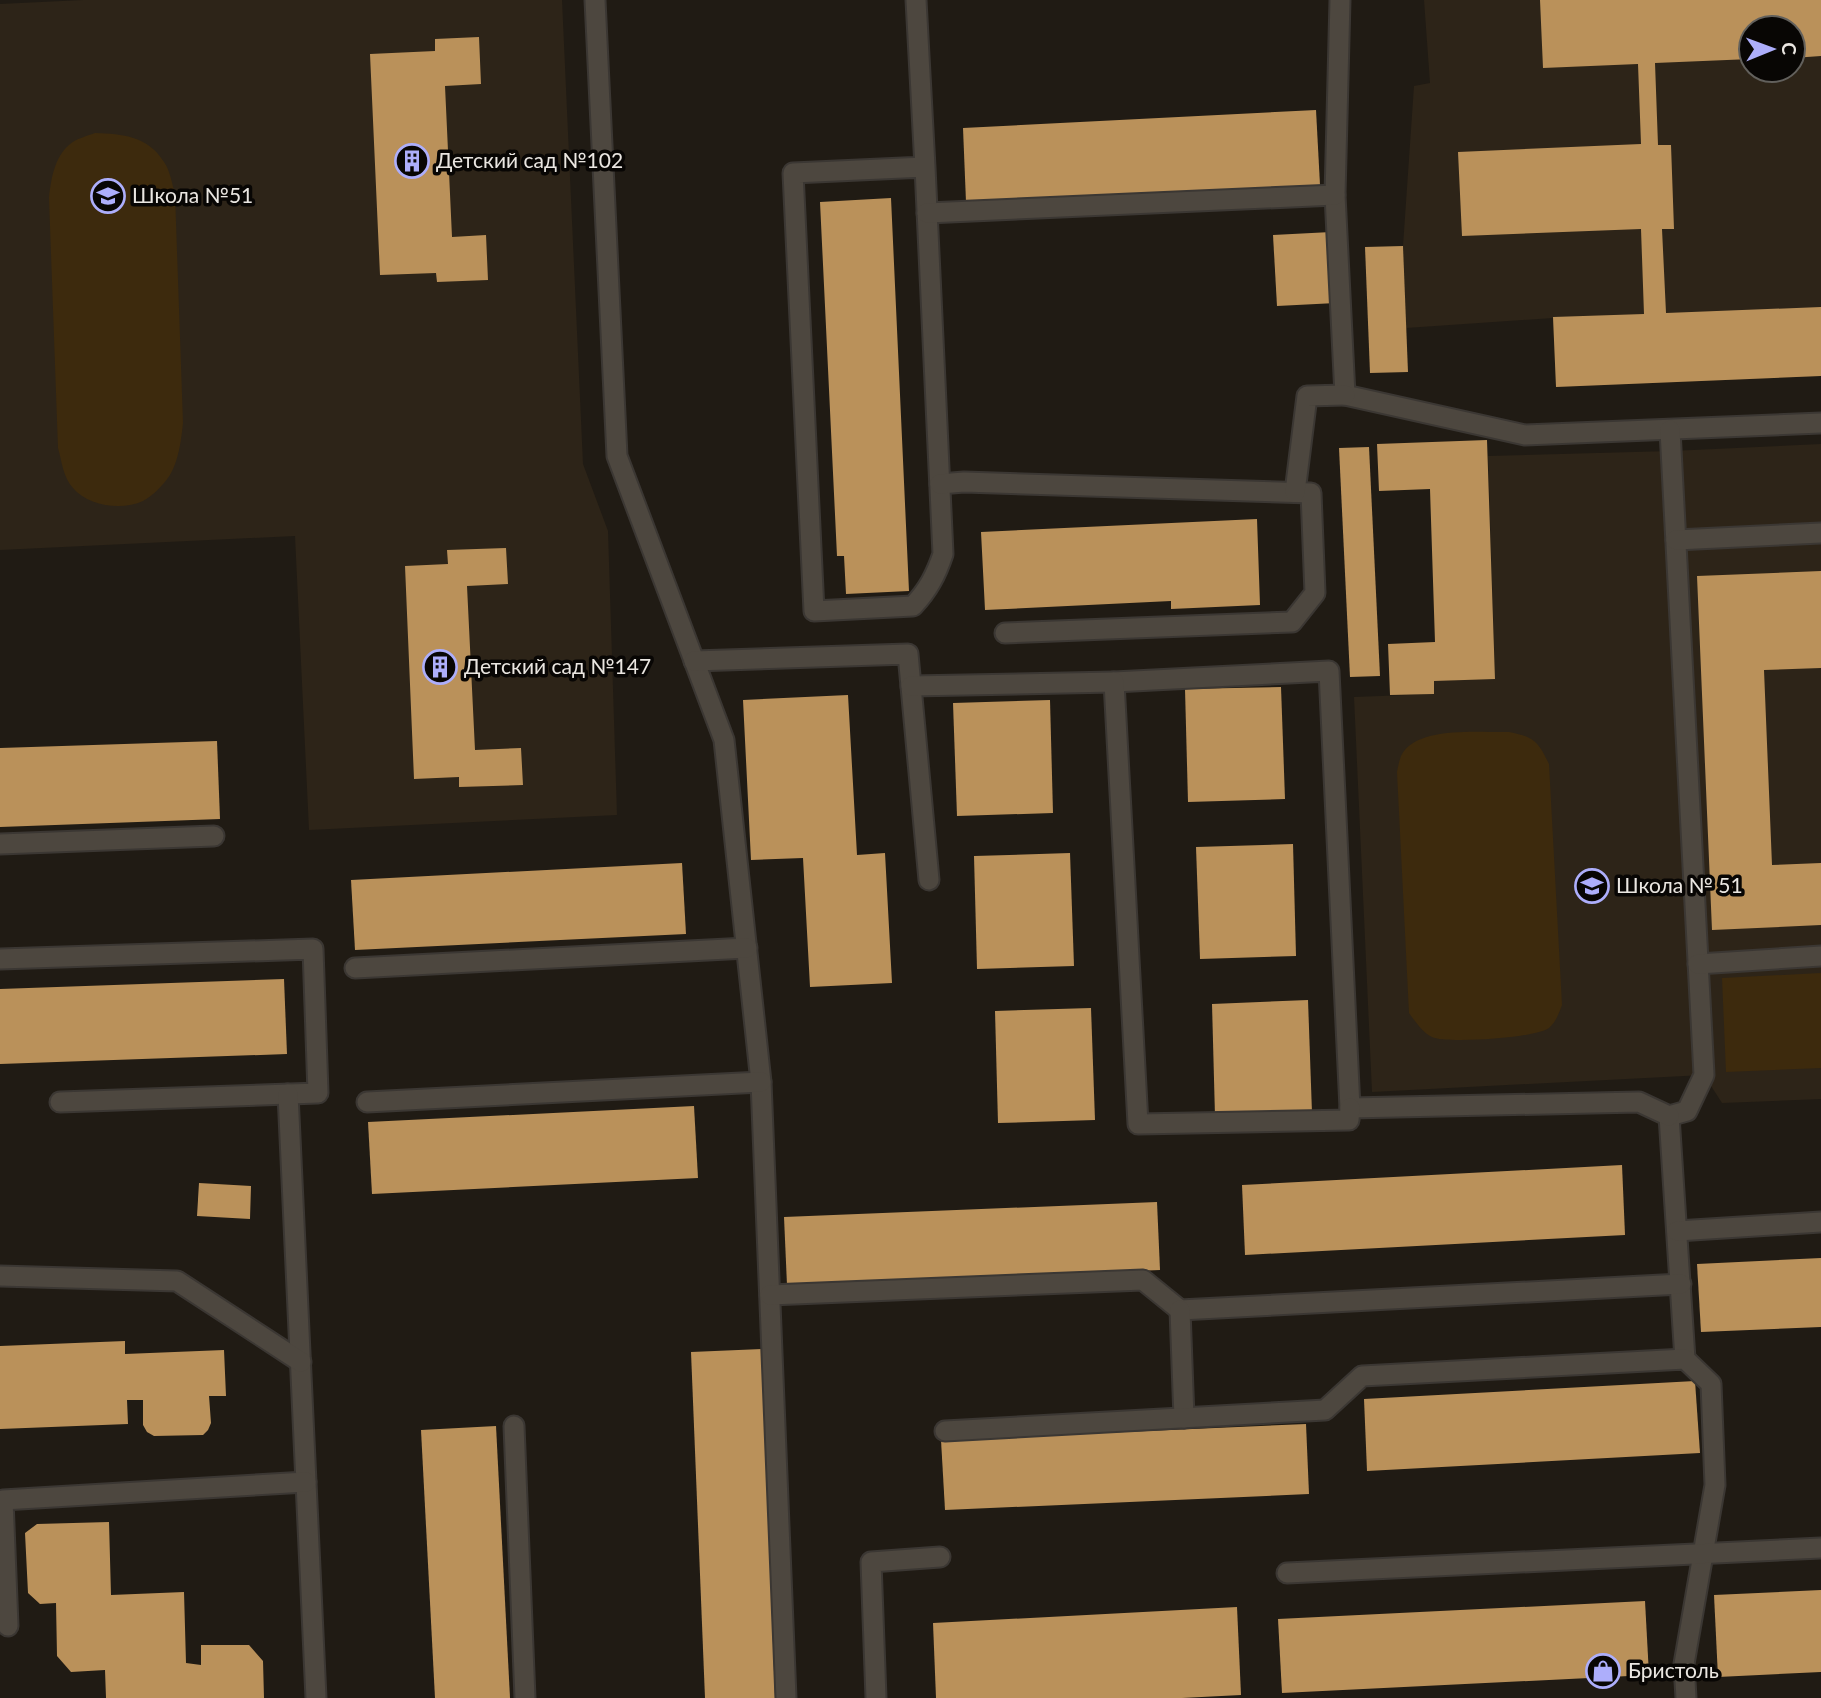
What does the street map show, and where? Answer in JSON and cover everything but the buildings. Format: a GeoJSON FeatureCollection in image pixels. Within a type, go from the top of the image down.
{"type":"FeatureCollection","features":[{"type":"Feature","properties":{"kind":"lane"},"geometry":{"type":"LineString","coordinates":[[595,0],[617,456],[724,740],[761,1082],[786,1698]]}},
{"type":"Feature","properties":{"kind":"lane"},"geometry":{"type":"LineString","coordinates":[[916,0],[925,167],[943,554],[927,591],[913,606],[814,611],[793,173],[925,167]]}},
{"type":"Feature","properties":{"kind":"lane"},"geometry":{"type":"LineString","coordinates":[[1340,0],[1335,195],[1345,395]]}},
{"type":"Feature","properties":{"kind":"lane"},"geometry":{"type":"LineString","coordinates":[[927,213],[1335,195]]}},
{"type":"Feature","properties":{"kind":"lane"},"geometry":{"type":"LineString","coordinates":[[1295,492],[1307,396],[1345,395],[1525,435],[1821,423]]}},
{"type":"Feature","properties":{"kind":"lane"},"geometry":{"type":"LineString","coordinates":[[1350,1108],[1639,1102],[1669,1116],[1687,1111],[1704,1075],[1670,430]]}},
{"type":"Feature","properties":{"kind":"lane"},"geometry":{"type":"LineString","coordinates":[[940,484],[964,482],[1311,493],[1315,593],[1292,622],[1005,633]]}},
{"type":"Feature","properties":{"kind":"lane"},"geometry":{"type":"LineString","coordinates":[[1676,540],[1821,533]]}},
{"type":"Feature","properties":{"kind":"lane"},"geometry":{"type":"LineString","coordinates":[[694,661],[908,654],[929,880]]}},
{"type":"Feature","properties":{"kind":"lane"},"geometry":{"type":"LineString","coordinates":[[911,686],[1114,682],[1329,671],[1349,1120],[1138,1124],[1114,682]]}},
{"type":"Feature","properties":{"kind":"lane"},"geometry":{"type":"LineString","coordinates":[[0,844],[214,836]]}},
{"type":"Feature","properties":{"kind":"lane"},"geometry":{"type":"LineString","coordinates":[[355,968],[747,948]]}},
{"type":"Feature","properties":{"kind":"lane"},"geometry":{"type":"LineString","coordinates":[[0,959],[313,949],[318,1093],[60,1102]]}},
{"type":"Feature","properties":{"kind":"lane"},"geometry":{"type":"LineString","coordinates":[[1698,964],[1821,956]]}},
{"type":"Feature","properties":{"kind":"lane"},"geometry":{"type":"LineString","coordinates":[[368,1102],[761,1082]]}},
{"type":"Feature","properties":{"kind":"lane"},"geometry":{"type":"LineString","coordinates":[[288,1094],[316,1698]]}},
{"type":"Feature","properties":{"kind":"lane"},"geometry":{"type":"LineString","coordinates":[[1669,1116],[1685,1359],[1711,1384],[1715,1485],[1685,1664],[1686,1698]]}},
{"type":"Feature","properties":{"kind":"lane"},"geometry":{"type":"LineString","coordinates":[[1677,1231],[1821,1222]]}},
{"type":"Feature","properties":{"kind":"lane"},"geometry":{"type":"LineString","coordinates":[[0,1276],[177,1280],[300,1362]]}},
{"type":"Feature","properties":{"kind":"lane"},"geometry":{"type":"LineString","coordinates":[[770,1295],[1143,1280],[1180,1310],[1681,1284]]}},
{"type":"Feature","properties":{"kind":"lane"},"geometry":{"type":"LineString","coordinates":[[1180,1310],[1184,1418]]}},
{"type":"Feature","properties":{"kind":"lane"},"geometry":{"type":"LineString","coordinates":[[945,1431],[1325,1410],[1362,1376],[1685,1359]]}},
{"type":"Feature","properties":{"kind":"lane"},"geometry":{"type":"LineString","coordinates":[[514,1426],[525,1698]]}},
{"type":"Feature","properties":{"kind":"lane"},"geometry":{"type":"LineString","coordinates":[[8,1626],[3,1500],[306,1482]]}},
{"type":"Feature","properties":{"kind":"lane"},"geometry":{"type":"LineString","coordinates":[[1287,1573],[1821,1548]]}},
{"type":"Feature","properties":{"kind":"lane"},"geometry":{"type":"LineString","coordinates":[[876,1698],[871,1562],[940,1557]]}},
{"type":"Feature","properties":{"kind":"shaded area"},"geometry":{"type":"Polygon","coordinates":[[[83,0],[562,0],[583,464],[608,531],[617,815],[309,830],[295,536],[0,550],[0,4],[83,0]]]}},
{"type":"Feature","properties":{"kind":"shaded area"},"geometry":{"type":"Polygon","coordinates":[[[1424,0],[1821,0],[1821,376],[1556,387],[1553,318],[1406,328],[1403,246],[1414,86],[1430,83],[1424,0]]]}},
{"type":"Feature","properties":{"kind":"shaded area"},"geometry":{"type":"Polygon","coordinates":[[[95,133],[134,138],[158,153],[166,165],[175,194],[183,423],[178,456],[170,475],[151,496],[125,506],[96,503],[79,494],[67,479],[58,448],[49,198],[54,170],[64,150],[74,141],[95,133]]]}},
{"type":"Feature","properties":{"kind":"shaded area","name":"Школа № 51"},"geometry":{"type":"Polygon","coordinates":[[[1821,444],[1821,1099],[1722,1103],[1704,1075],[1372,1092],[1354,697],[1434,694],[1434,681],[1495,678],[1488,456],[1821,444]]]}},
{"type":"Feature","properties":{"kind":"shaded area"},"geometry":{"type":"Polygon","coordinates":[[[1509,732],[1534,741],[1549,764],[1562,1005],[1554,1023],[1541,1032],[1491,1039],[1454,1040],[1432,1037],[1409,1013],[1397,772],[1401,756],[1409,746],[1420,739],[1434,735],[1509,732]]]}},
{"type":"Feature","properties":{"kind":"shaded area"},"geometry":{"type":"Polygon","coordinates":[[[1821,973],[1821,1068],[1726,1072],[1722,978],[1821,973]]]}},
{"type":"Feature","properties":{"kind":"place","name":"Детский сад №102"},"geometry":{"type":"Point","coordinates":[412,161]}},
{"type":"Feature","properties":{"kind":"place","name":"Школа №51"},"geometry":{"type":"Point","coordinates":[108,196]}},
{"type":"Feature","properties":{"kind":"place","name":"Детский сад №147"},"geometry":{"type":"Point","coordinates":[440,667]}},
{"type":"Feature","properties":{"kind":"place","name":"Школа № 51"},"geometry":{"type":"Point","coordinates":[1592,886]}},
{"type":"Feature","properties":{"kind":"place","name":"Бристоль"},"geometry":{"type":"Point","coordinates":[1603,1671]}}]}
